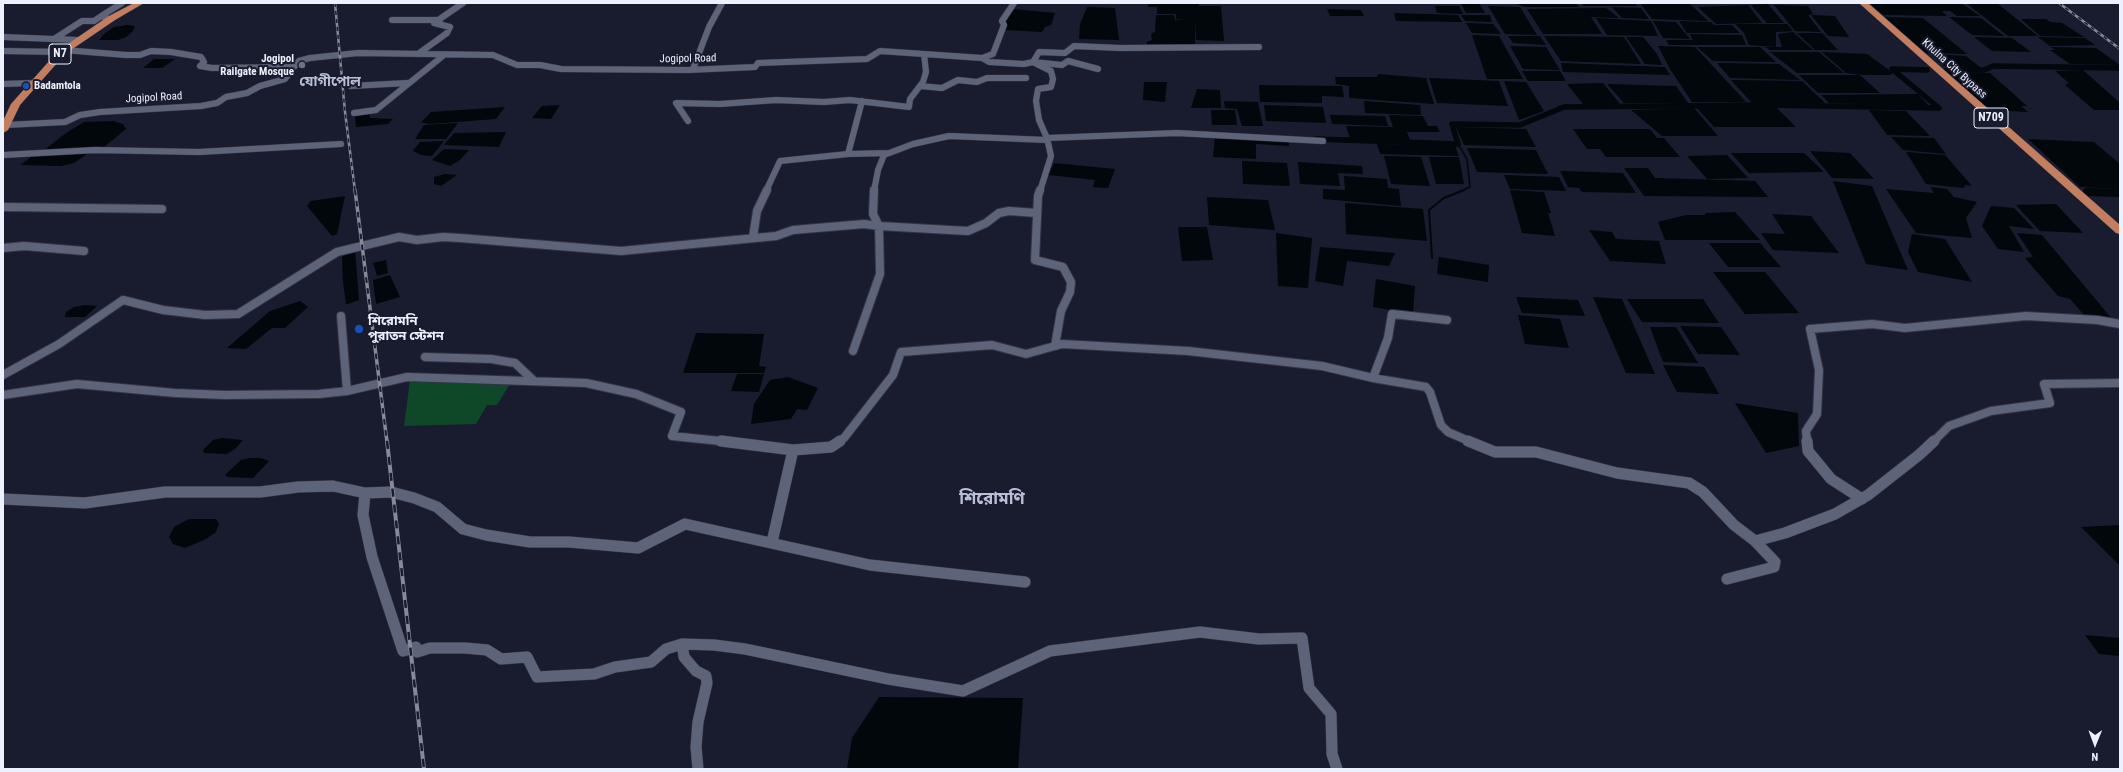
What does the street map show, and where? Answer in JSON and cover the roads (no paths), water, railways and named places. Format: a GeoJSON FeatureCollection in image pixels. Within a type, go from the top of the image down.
{"type":"FeatureCollection","features":[{"type":"Feature","properties":{"kind":"highway","name":"N7"},"geometry":{"type":"LineString","coordinates":[[4,127],[16,104],[33,83],[63,51],[103,23],[140,3]]}},
{"type":"Feature","properties":{"kind":"highway","name":"Khulna City Bypass"},"geometry":{"type":"LineString","coordinates":[[1863,3],[2120,231]]}},
{"type":"Feature","properties":{"kind":"street"},"geometry":{"type":"LineString","coordinates":[[54,39],[82,21],[94,21],[122,3]]}},
{"type":"Feature","properties":{"kind":"street"},"geometry":{"type":"LineString","coordinates":[[418,54],[446,33],[450,27],[434,23],[463,3]]}},
{"type":"Feature","properties":{"kind":"street"},"geometry":{"type":"LineString","coordinates":[[693,69],[709,27],[722,3]]}},
{"type":"Feature","properties":{"kind":"street"},"geometry":{"type":"LineString","coordinates":[[982,58],[993,54],[1004,25],[1002,21],[1014,3]]}},
{"type":"Feature","properties":{"kind":"street"},"geometry":{"type":"LineString","coordinates":[[103,23],[106,14]]}},
{"type":"Feature","properties":{"kind":"street"},"geometry":{"type":"LineString","coordinates":[[392,20],[440,20]]}},
{"type":"Feature","properties":{"kind":"street"},"geometry":{"type":"LineString","coordinates":[[3,37],[78,40]]}},
{"type":"Feature","properties":{"kind":"street"},"geometry":{"type":"LineString","coordinates":[[1055,346],[1061,311],[1070,292],[1071,282],[1063,267],[1035,260],[1036,213],[1038,196],[1051,156],[1047,139],[1039,120],[1036,101],[1038,89],[1051,87],[1053,79],[1051,71],[1033,62],[1039,52],[1065,53],[1074,46],[1120,48],[1259,47]]}},
{"type":"Feature","properties":{"kind":"street"},"geometry":{"type":"LineString","coordinates":[[3,51],[97,51],[126,55],[140,55],[151,51],[171,52],[201,57],[204,62],[200,66],[212,68],[294,67]]}},
{"type":"Feature","properties":{"kind":"street","name":"Jogipol Road"},"geometry":{"type":"LineString","coordinates":[[4,127],[65,122],[80,115],[100,112],[201,106],[217,103],[226,97],[247,93],[260,86],[285,79],[299,61],[340,54],[493,55],[517,65],[540,65],[560,69],[693,69],[755,67],[758,63],[867,59],[880,51],[982,58],[989,62],[1024,64],[1033,62],[1062,65],[1068,61],[1098,69]]}},
{"type":"Feature","properties":{"kind":"street"},"geometry":{"type":"LineString","coordinates":[[688,122],[683,113],[676,106],[676,103],[720,104],[776,100],[862,101],[909,108],[910,99],[920,86],[926,72],[924,54]]}},
{"type":"Feature","properties":{"kind":"street"},"geometry":{"type":"LineString","coordinates":[[354,114],[376,110],[407,83],[444,55]]}},
{"type":"Feature","properties":{"kind":"street"},"geometry":{"type":"LineString","coordinates":[[920,86],[942,88],[958,80],[977,82],[987,78],[1026,78]]}},
{"type":"Feature","properties":{"kind":"street"},"geometry":{"type":"LineString","coordinates":[[3,84],[33,83]]}},
{"type":"Feature","properties":{"kind":"street"},"geometry":{"type":"LineString","coordinates":[[351,86],[407,83]]}},
{"type":"Feature","properties":{"kind":"street"},"geometry":{"type":"LineString","coordinates":[[848,154],[862,101]]}},
{"type":"Feature","properties":{"kind":"street"},"geometry":{"type":"LineString","coordinates":[[853,351],[880,274],[879,226],[873,214],[874,188],[878,170],[884,156],[889,153],[913,144],[949,136],[1047,139],[1177,133],[1323,141]]}},
{"type":"Feature","properties":{"kind":"street"},"geometry":{"type":"LineString","coordinates":[[3,155],[95,150],[199,152],[341,144]]}},
{"type":"Feature","properties":{"kind":"street"},"geometry":{"type":"LineString","coordinates":[[753,237],[757,211],[780,161],[848,154],[889,153]]}},
{"type":"Feature","properties":{"kind":"street"},"geometry":{"type":"LineString","coordinates":[[3,207],[162,209]]}},
{"type":"Feature","properties":{"kind":"street"},"geometry":{"type":"LineString","coordinates":[[3,375],[59,344],[123,300],[163,310],[206,315],[238,314],[337,252],[399,237],[417,240],[444,237],[460,238],[621,251],[753,237],[776,236],[793,230],[840,225],[864,224],[968,231],[986,223],[999,213],[1009,211],[1036,213]]}},
{"type":"Feature","properties":{"kind":"street"},"geometry":{"type":"LineString","coordinates":[[3,248],[24,246],[84,250]]}},
{"type":"Feature","properties":{"kind":"street"},"geometry":{"type":"LineString","coordinates":[[1373,378],[1388,338],[1392,314],[1447,320]]}},
{"type":"Feature","properties":{"kind":"street"},"geometry":{"type":"LineString","coordinates":[[341,316],[347,391]]}},
{"type":"Feature","properties":{"kind":"street"},"geometry":{"type":"LineString","coordinates":[[1862,499],[1830,478],[1808,451],[1806,432],[1817,414],[1819,370],[1810,329],[1872,324],[1905,328],[2026,316],[2097,320],[2120,324]]}},
{"type":"Feature","properties":{"kind":"street"},"geometry":{"type":"LineString","coordinates":[[3,395],[77,384],[162,392],[225,395],[319,394],[347,391],[407,377],[459,380],[586,383],[636,394],[681,412],[672,436],[793,450],[831,447],[844,438],[892,375],[901,352],[992,345],[1026,354],[1062,344],[1214,354],[1322,366],[1373,378],[1426,387],[1430,392],[1441,425],[1448,432],[1495,452],[1536,452],[1617,473],[1689,482],[1703,492],[1734,525],[1755,541],[1775,562],[1774,567],[1726,579]]}},
{"type":"Feature","properties":{"kind":"street"},"geometry":{"type":"LineString","coordinates":[[425,357],[491,359],[514,363],[534,381]]}},
{"type":"Feature","properties":{"kind":"street"},"geometry":{"type":"LineString","coordinates":[[1755,541],[1785,534],[1835,514],[1862,499],[1919,455],[1949,426],[1991,411],[2050,403],[2044,384],[2120,383]]}},
{"type":"Feature","properties":{"kind":"street"},"geometry":{"type":"LineString","coordinates":[[772,542],[793,450]]}},
{"type":"Feature","properties":{"kind":"street"},"geometry":{"type":"LineString","coordinates":[[3,498],[60,503],[85,503],[165,492],[260,492],[298,486],[333,486],[365,493],[391,492],[414,498],[437,507],[463,529],[486,535],[530,542],[569,542],[638,548],[685,524],[772,542],[828,557],[870,565],[1025,582]]}},
{"type":"Feature","properties":{"kind":"street"},"geometry":{"type":"LineString","coordinates":[[365,493],[363,515],[372,557],[403,651],[416,646],[417,652],[430,648],[465,648],[486,650],[501,659],[527,657],[537,677],[594,674],[615,667],[651,662],[666,649],[682,644],[745,649],[888,679],[963,692],[1050,651],[1200,632],[1260,639],[1302,638],[1309,688],[1332,714],[1332,754],[1337,769]]}},
{"type":"Feature","properties":{"kind":"street"},"geometry":{"type":"LineString","coordinates":[[682,644],[684,657],[696,671],[706,676],[707,683],[698,722],[696,747],[698,769]]}},
{"type":"Feature","properties":{"kind":"waterway"},"geometry":{"type":"LineString","coordinates":[[1947,70],[1984,70],[1993,66],[2120,68]]}},
{"type":"Feature","properties":{"kind":"waterway"},"geometry":{"type":"LineString","coordinates":[[1316,139],[1458,144],[1452,124],[1520,125],[1564,107],[1764,105],[1939,108],[1892,69],[1927,70]]}},
{"type":"Feature","properties":{"kind":"waterway"},"geometry":{"type":"LineString","coordinates":[[1458,144],[1467,159],[1470,187],[1461,191]]}},
{"type":"Feature","properties":{"kind":"waterway"},"geometry":{"type":"LineString","coordinates":[[1432,258],[1429,210],[1444,198],[1464,190]]}},
{"type":"Feature","properties":{"kind":"waterway"},"geometry":{"type":"LineString","coordinates":[[2087,192],[2120,193]]}},
{"type":"Feature","properties":{"kind":"railway"},"geometry":{"type":"LineString","coordinates":[[335,3],[345,112],[355,191]]}},
{"type":"Feature","properties":{"kind":"railway"},"geometry":{"type":"LineString","coordinates":[[2059,3],[2120,49]]}},
{"type":"Feature","properties":{"kind":"railway"},"geometry":{"type":"LineString","coordinates":[[355,190],[387,442]]}},
{"type":"Feature","properties":{"kind":"railway"},"geometry":{"type":"LineString","coordinates":[[387,441],[424,769]]}},
{"type":"Feature","properties":{"kind":"place","name":"Jogipol Railgate Mosque"},"geometry":{"type":"Point","coordinates":[302,65]}},
{"type":"Feature","properties":{"kind":"place","name":"Badamtola"},"geometry":{"type":"Point","coordinates":[26,86]}},
{"type":"Feature","properties":{"kind":"place","name":"শিরোমনি পুরাতন স্টেশন"},"geometry":{"type":"Point","coordinates":[359,329]}},
{"type":"Feature","properties":{"kind":"district","name":"যোগীপোল"},"geometry":{"type":"Point","coordinates":[330,82]}},
{"type":"Feature","properties":{"kind":"district","name":"শিরোমণি"},"geometry":{"type":"Point","coordinates":[992,500]}}]}
